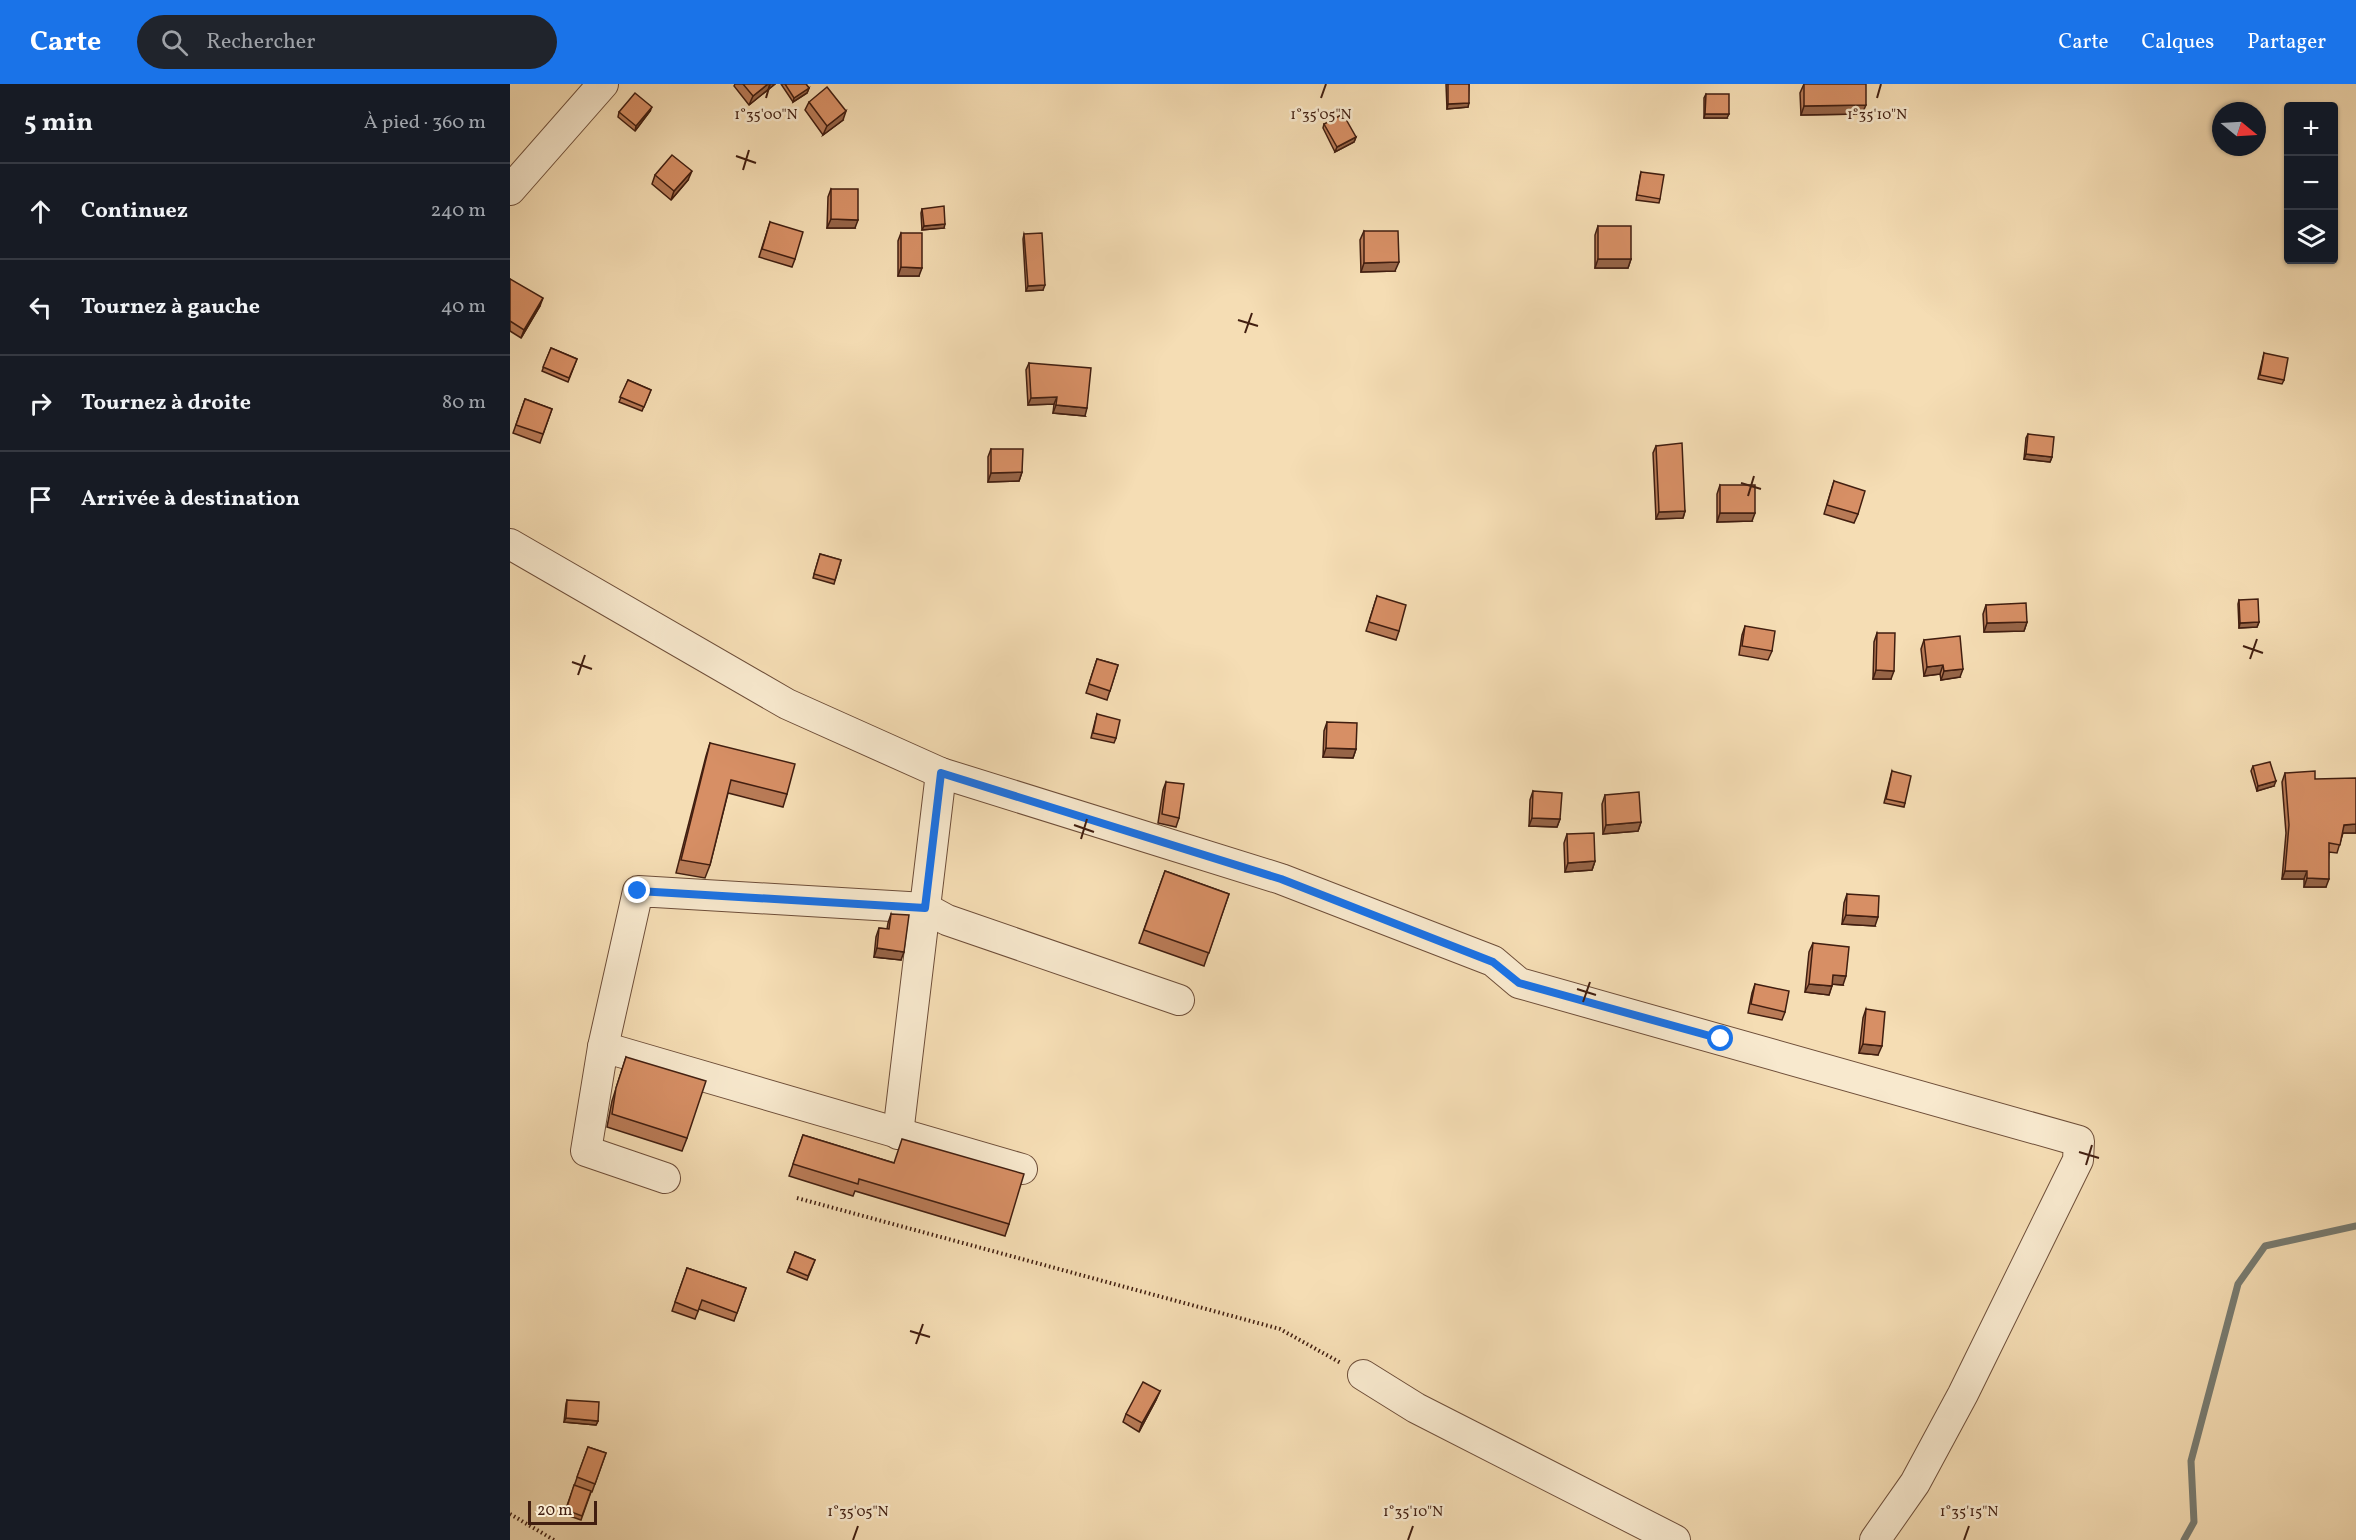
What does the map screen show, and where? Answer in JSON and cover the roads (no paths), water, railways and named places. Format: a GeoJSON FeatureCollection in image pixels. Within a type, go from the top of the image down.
{"type":"FeatureCollection","features":[{"type":"Feature","properties":{"kind":"street"},"geometry":{"type":"LineString","coordinates":[[510,190],[603,84]]}},
{"type":"Feature","properties":{"kind":"street"},"geometry":{"type":"LineString","coordinates":[[510,544],[787,704],[941,773],[1281,879],[1493,962],[1519,983],[2079,1141],[2078,1160],[1963,1394],[1915,1483],[1875,1540]]}},
{"type":"Feature","properties":{"kind":"street"},"geometry":{"type":"LineString","coordinates":[[898,1134],[941,773]]}},
{"type":"Feature","properties":{"kind":"street"},"geometry":{"type":"LineString","coordinates":[[665,1178],[586,1151],[603,1047],[638,891],[925,908],[947,920],[1179,1000]]}},
{"type":"Feature","properties":{"kind":"street"},"geometry":{"type":"LineString","coordinates":[[603,1047],[1022,1169]]}},
{"type":"Feature","properties":{"kind":"street"},"geometry":{"type":"LineString","coordinates":[[1363,1375],[1416,1408],[1675,1540]]}},
{"type":"Feature","properties":{"kind":"waterway"},"geometry":{"type":"LineString","coordinates":[[2184,1540],[2194,1522],[2191,1461],[2238,1284],[2265,1246],[2356,1226]]}}]}
